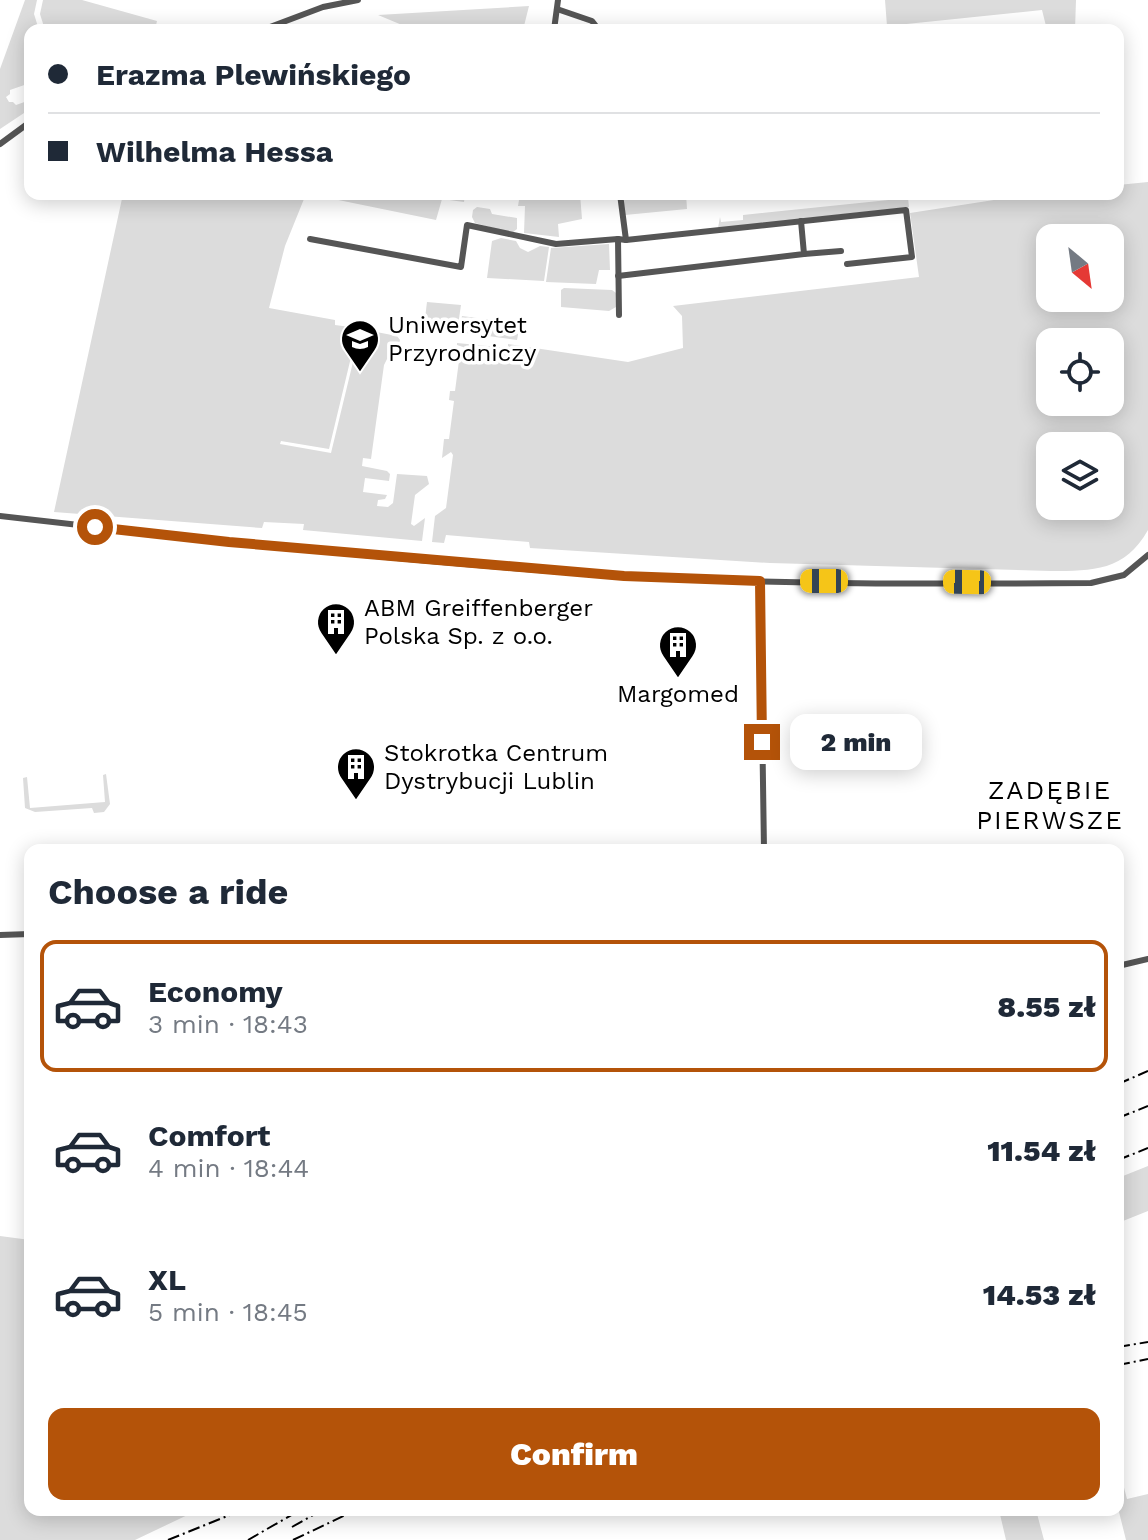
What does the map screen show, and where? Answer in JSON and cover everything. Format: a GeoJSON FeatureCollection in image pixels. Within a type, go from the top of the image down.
{"type":"FeatureCollection","features":[{"type":"Feature","properties":{"kind":"street"},"geometry":{"type":"LineString","coordinates":[[278,24],[314,10],[358,0]]}},
{"type":"Feature","properties":{"kind":"street"},"geometry":{"type":"LineString","coordinates":[[555,24],[558,0]]}},
{"type":"Feature","properties":{"kind":"street"},"geometry":{"type":"LineString","coordinates":[[557,9],[594,24]]}},
{"type":"Feature","properties":{"kind":"street"},"geometry":{"type":"LineString","coordinates":[[0,146],[24,126]]}},
{"type":"Feature","properties":{"kind":"street"},"geometry":{"type":"LineString","coordinates":[[619,315],[620,200]]}},
{"type":"Feature","properties":{"kind":"street"},"geometry":{"type":"LineString","coordinates":[[310,239],[461,267],[467,225],[556,244],[622,240],[906,210],[912,257],[847,264]]}},
{"type":"Feature","properties":{"kind":"street"},"geometry":{"type":"LineString","coordinates":[[801,221],[804,254]]}},
{"type":"Feature","properties":{"kind":"street"},"geometry":{"type":"LineString","coordinates":[[618,276],[841,251]]}},
{"type":"Feature","properties":{"kind":"street"},"geometry":{"type":"LineString","coordinates":[[0,516],[364,554],[624,576],[760,581],[1091,583],[1124,575],[1148,555]]}},
{"type":"Feature","properties":{"kind":"street"},"geometry":{"type":"LineString","coordinates":[[760,581],[764,844]]}},
{"type":"Feature","properties":{"kind":"street"},"geometry":{"type":"LineString","coordinates":[[0,935],[24,934]]}},
{"type":"Feature","properties":{"kind":"street"},"geometry":{"type":"LineString","coordinates":[[1124,965],[1148,959]]}},
{"type":"Feature","properties":{"kind":"shaded area"},"geometry":{"type":"Polygon","coordinates":[[[25,0],[37,0],[34,14],[37,24],[24,24],[24,85],[10,90],[6,97],[16,105],[24,102],[24,113],[0,129],[0,69],[25,0]]]}},
{"type":"Feature","properties":{"kind":"shaded area"},"geometry":{"type":"Polygon","coordinates":[[[43,0],[82,0],[157,21],[156,24],[43,24],[40,14],[43,0]]]}},
{"type":"Feature","properties":{"kind":"shaded area"},"geometry":{"type":"Polygon","coordinates":[[[885,0],[1076,0],[1075,24],[1046,24],[1042,10],[887,24],[885,0]]]}},
{"type":"Feature","properties":{"kind":"shaded area"},"geometry":{"type":"Polygon","coordinates":[[[529,6],[524,24],[400,24],[378,15],[529,6]]]}},
{"type":"Feature","properties":{"kind":"shaded area"},"geometry":{"type":"Polygon","coordinates":[[[1148,182],[1148,530],[1129,554],[1094,569],[1051,571],[770,563],[530,548],[529,542],[446,535],[444,543],[432,542],[435,516],[446,508],[453,455],[451,452],[442,458],[444,439],[449,439],[454,401],[449,400],[450,391],[455,391],[460,353],[456,350],[463,350],[457,343],[508,348],[508,344],[628,362],[683,348],[682,316],[673,306],[919,277],[910,213],[993,200],[1124,200],[1124,184],[1148,182]]]}},
{"type":"Feature","properties":{"kind":"shaded area"},"geometry":{"type":"Polygon","coordinates":[[[122,200],[304,200],[285,246],[269,308],[335,320],[335,325],[358,328],[329,449],[281,441],[280,444],[331,453],[361,329],[397,336],[400,340],[396,355],[387,359],[384,365],[371,459],[363,458],[362,466],[387,471],[389,481],[365,478],[363,492],[387,495],[385,499],[378,500],[377,506],[388,507],[393,503],[397,474],[427,476],[429,484],[415,495],[411,524],[414,526],[425,518],[422,541],[303,530],[304,524],[264,522],[262,528],[54,512],[122,200]]]}},
{"type":"Feature","properties":{"kind":"shaded area"},"geometry":{"type":"Polygon","coordinates":[[[338,200],[442,200],[436,220],[338,200]]]}},
{"type":"Feature","properties":{"kind":"shaded area"},"geometry":{"type":"Polygon","coordinates":[[[519,200],[580,200],[582,219],[558,224],[559,237],[524,233],[525,206],[518,206],[519,200]]]}},
{"type":"Feature","properties":{"kind":"shaded area"},"geometry":{"type":"Polygon","coordinates":[[[624,200],[686,200],[687,209],[625,215],[624,200]]]}},
{"type":"Feature","properties":{"kind":"shaded area"},"geometry":{"type":"Polygon","coordinates":[[[889,200],[908,200],[909,207],[718,228],[720,217],[721,222],[743,220],[743,215],[889,200]]]}},
{"type":"Feature","properties":{"kind":"shaded area"},"geometry":{"type":"Polygon","coordinates":[[[477,207],[490,209],[492,214],[517,218],[517,229],[512,233],[475,223],[472,217],[477,207]]]}},
{"type":"Feature","properties":{"kind":"shaded area"},"geometry":{"type":"Polygon","coordinates":[[[501,238],[516,241],[520,248],[528,252],[540,246],[549,247],[544,281],[487,278],[492,241],[501,238]]]}},
{"type":"Feature","properties":{"kind":"shaded area"},"geometry":{"type":"Polygon","coordinates":[[[609,244],[610,270],[599,270],[596,284],[546,282],[551,248],[609,244]]]}},
{"type":"Feature","properties":{"kind":"shaded area"},"geometry":{"type":"Polygon","coordinates":[[[561,290],[612,290],[616,293],[616,307],[609,311],[561,307],[561,290]]]}},
{"type":"Feature","properties":{"kind":"shaded area"},"geometry":{"type":"Polygon","coordinates":[[[427,302],[461,305],[457,332],[424,327],[427,302]]]}},
{"type":"Feature","properties":{"kind":"shaded area"},"geometry":{"type":"Polygon","coordinates":[[[462,316],[520,324],[517,340],[459,332],[462,316]]]}},
{"type":"Feature","properties":{"kind":"shaded area"},"geometry":{"type":"Polygon","coordinates":[[[106,774],[110,804],[104,812],[94,813],[92,808],[35,812],[25,808],[23,778],[27,777],[30,808],[105,802],[103,775],[106,774]]]}},
{"type":"Feature","properties":{"kind":"shaded area"},"geometry":{"type":"Polygon","coordinates":[[[1148,1166],[1148,1211],[1124,1221],[1124,1176],[1148,1166]]]}},
{"type":"Feature","properties":{"kind":"shaded area"},"geometry":{"type":"Polygon","coordinates":[[[0,1236],[24,1239],[24,1516],[185,1516],[135,1540],[0,1540],[0,1236]]]}},
{"type":"Feature","properties":{"kind":"shaded area"},"geometry":{"type":"Polygon","coordinates":[[[1124,1488],[1127,1499],[1148,1494],[1148,1540],[1126,1540],[1120,1516],[1124,1516],[1124,1488]]]}},
{"type":"Feature","properties":{"kind":"shaded area"},"geometry":{"type":"Polygon","coordinates":[[[1000,1516],[1038,1516],[1044,1540],[1006,1540],[1000,1516]]]}},
{"type":"Feature","properties":{"kind":"railway"},"geometry":{"type":"LineString","coordinates":[[1124,1081],[1148,1071]]}},
{"type":"Feature","properties":{"kind":"railway"},"geometry":{"type":"LineString","coordinates":[[1124,1116],[1148,1106]]}},
{"type":"Feature","properties":{"kind":"railway"},"geometry":{"type":"LineString","coordinates":[[1124,1158],[1148,1148]]}},
{"type":"Feature","properties":{"kind":"railway"},"geometry":{"type":"LineString","coordinates":[[1124,1346],[1148,1342]]}},
{"type":"Feature","properties":{"kind":"railway"},"geometry":{"type":"LineString","coordinates":[[1124,1364],[1148,1359]]}},
{"type":"Feature","properties":{"kind":"railway"},"geometry":{"type":"LineString","coordinates":[[168,1540],[227,1516]]}},
{"type":"Feature","properties":{"kind":"railway"},"geometry":{"type":"LineString","coordinates":[[248,1540],[290,1516]]}},
{"type":"Feature","properties":{"kind":"railway"},"geometry":{"type":"LineString","coordinates":[[292,1527],[311,1516]]}},
{"type":"Feature","properties":{"kind":"railway"},"geometry":{"type":"LineString","coordinates":[[293,1540],[343,1516]]}},
{"type":"Feature","properties":{"kind":"place","name":"Uniwersytet Przyrodniczy"},"geometry":{"type":"Point","coordinates":[360,373]}},
{"type":"Feature","properties":{"kind":"place","name":"ABM Greiffenberger Polska Sp. z o.o."},"geometry":{"type":"Point","coordinates":[336,656]}},
{"type":"Feature","properties":{"kind":"place","name":"Margomed"},"geometry":{"type":"Point","coordinates":[678,679]}},
{"type":"Feature","properties":{"kind":"place","name":"Stokrotka Centrum Dystrybucji Lublin"},"geometry":{"type":"Point","coordinates":[356,801]}},
{"type":"Feature","properties":{"kind":"district","name":"ZADĘBIE PIERWSZE"},"geometry":{"type":"Point","coordinates":[1050,805]}},
{"type":"Feature","properties":{"kind":"route"},"geometry":{"type":"LineString","coordinates":[[95,527],[229,542],[624,576],[760,581],[762,742]]}}]}
